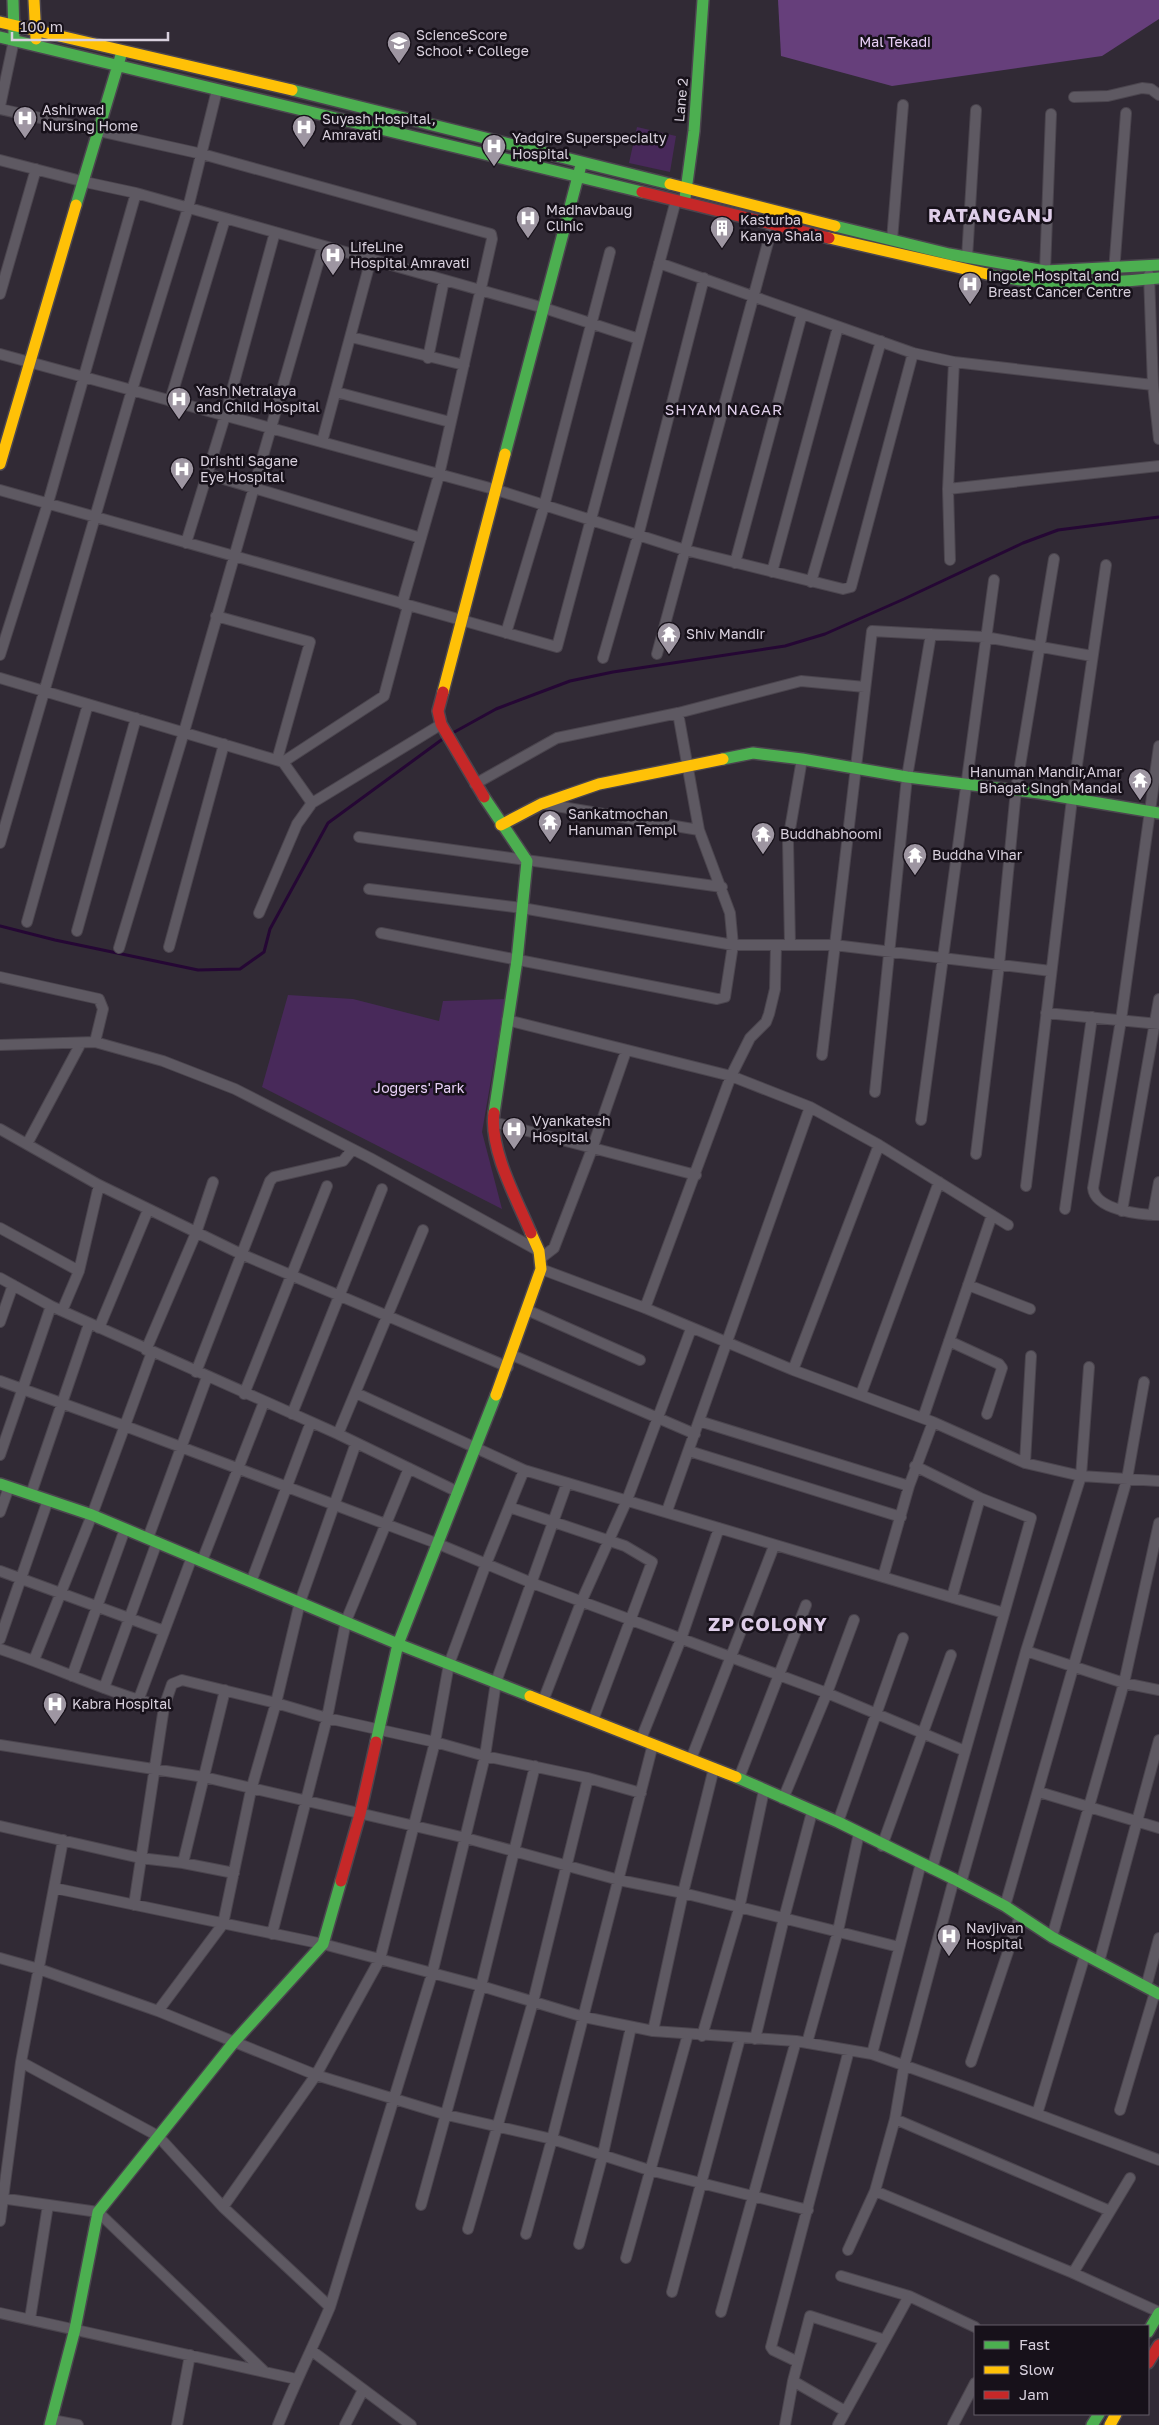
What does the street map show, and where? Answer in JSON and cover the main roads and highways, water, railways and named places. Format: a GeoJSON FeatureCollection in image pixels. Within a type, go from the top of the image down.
{"type":"FeatureCollection","features":[{"type":"Feature","properties":{"kind":"waterway"},"geometry":{"type":"LineString","coordinates":[[449,735],[496,709],[570,681],[613,672],[785,646],[825,634],[1023,543],[1058,530],[1159,517]]}},
{"type":"Feature","properties":{"kind":"waterway"},"geometry":{"type":"LineString","coordinates":[[0,926],[55,940],[198,970],[240,969],[264,952],[270,929],[328,823],[444,738]]}},
{"type":"Feature","properties":{"kind":"place","name":"ScienceScore School + College"},"geometry":{"type":"Point","coordinates":[399,64]}},
{"type":"Feature","properties":{"kind":"place","name":"Ashirwad Nursing Home"},"geometry":{"type":"Point","coordinates":[25,139]}},
{"type":"Feature","properties":{"kind":"place","name":"Suyash Hospital, Amravati"},"geometry":{"type":"Point","coordinates":[304,148]}},
{"type":"Feature","properties":{"kind":"place","name":"Yadgire Superspecialty Hospital"},"geometry":{"type":"Point","coordinates":[494,167]}},
{"type":"Feature","properties":{"kind":"place","name":"Madhavbaug Clinic"},"geometry":{"type":"Point","coordinates":[528,239]}},
{"type":"Feature","properties":{"kind":"place","name":"Kasturba Kanya Shala"},"geometry":{"type":"Point","coordinates":[722,249]}},
{"type":"Feature","properties":{"kind":"place","name":"LifeLine Hospital Amravati"},"geometry":{"type":"Point","coordinates":[333,276]}},
{"type":"Feature","properties":{"kind":"place","name":"Ingole Hospital and Breast Cancer Centre"},"geometry":{"type":"Point","coordinates":[970,305]}},
{"type":"Feature","properties":{"kind":"place","name":"Yash Netralaya and Child Hospital"},"geometry":{"type":"Point","coordinates":[179,420]}},
{"type":"Feature","properties":{"kind":"place","name":"Drishti Sagane Eye Hospital"},"geometry":{"type":"Point","coordinates":[182,490]}},
{"type":"Feature","properties":{"kind":"place","name":"Shiv Mandir"},"geometry":{"type":"Point","coordinates":[669,655]}},
{"type":"Feature","properties":{"kind":"place","name":"Hanuman Mandir,Amar Bhagat Singh Mandal"},"geometry":{"type":"Point","coordinates":[1140,801]}},
{"type":"Feature","properties":{"kind":"place","name":"Sankatmochan Hanuman Templ"},"geometry":{"type":"Point","coordinates":[550,843]}},
{"type":"Feature","properties":{"kind":"place","name":"Buddhabhoomi"},"geometry":{"type":"Point","coordinates":[763,855]}},
{"type":"Feature","properties":{"kind":"place","name":"Buddha Vihar"},"geometry":{"type":"Point","coordinates":[915,876]}},
{"type":"Feature","properties":{"kind":"place","name":"Vyankatesh Hospital"},"geometry":{"type":"Point","coordinates":[514,1150]}},
{"type":"Feature","properties":{"kind":"place","name":"Kabra Hospital"},"geometry":{"type":"Point","coordinates":[55,1725]}},
{"type":"Feature","properties":{"kind":"place","name":"Navjivan Hospital"},"geometry":{"type":"Point","coordinates":[949,1957]}},
{"type":"Feature","properties":{"kind":"district","name":"RATANGANJ"},"geometry":{"type":"Point","coordinates":[991,215]}},
{"type":"Feature","properties":{"kind":"district","name":"SHYAM NAGAR"},"geometry":{"type":"Point","coordinates":[724,410]}},
{"type":"Feature","properties":{"kind":"district","name":"ZP COLONY"},"geometry":{"type":"Point","coordinates":[768,1624]}},
{"type":"Feature","properties":{"kind":"park label","name":"Mal Tekadi"},"geometry":{"type":"Point","coordinates":[895,42]}},
{"type":"Feature","properties":{"kind":"park label","name":"Joggers' Park"},"geometry":{"type":"Point","coordinates":[419,1088]}}]}
